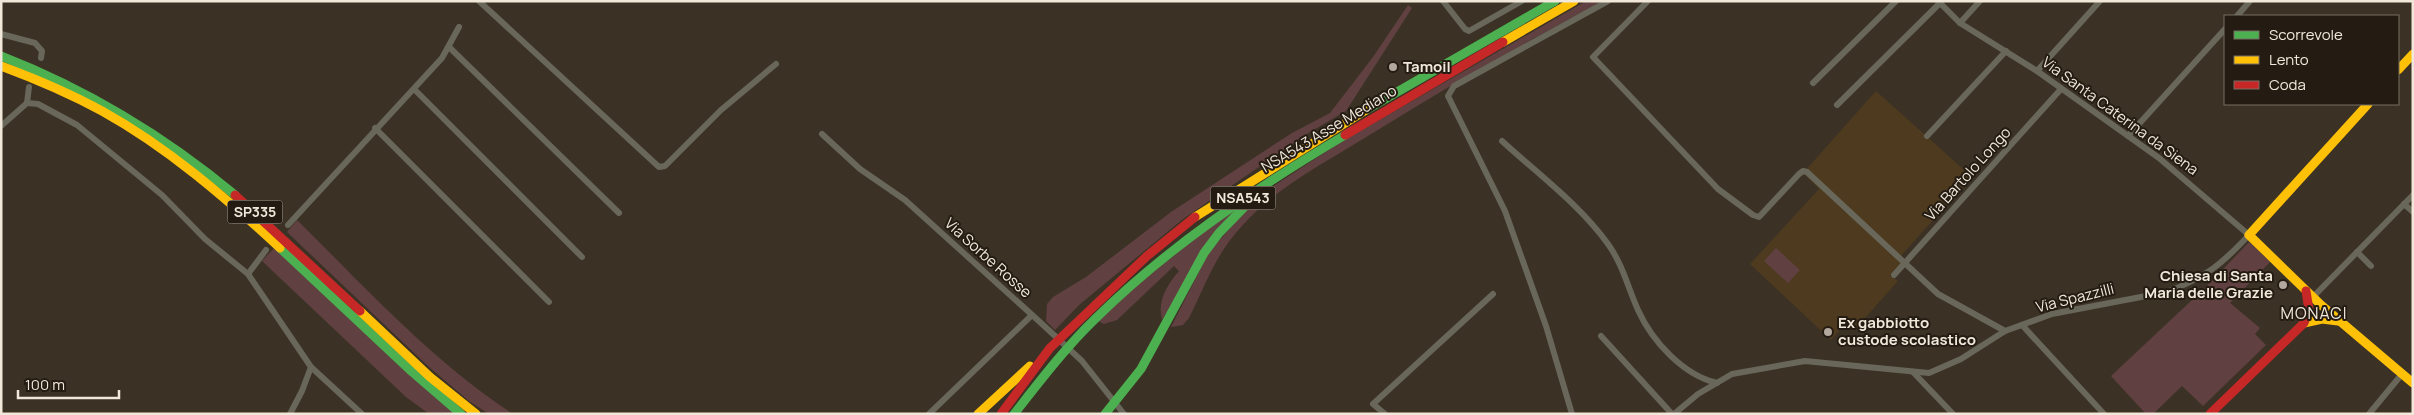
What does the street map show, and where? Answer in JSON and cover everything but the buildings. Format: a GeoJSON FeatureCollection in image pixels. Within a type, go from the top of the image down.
{"type":"FeatureCollection","features":[{"type":"Feature","properties":{"kind":"main road","name":"NSA543 Asse Mediano"},"geometry":{"type":"LineString","coordinates":[[1001,414],[1050,348],[1119,280],[1204,210],[1359,114],[1555,1]]}},
{"type":"Feature","properties":{"kind":"main road","name":"NSA543 Asse Mediano"},"geometry":{"type":"LineString","coordinates":[[1014,414],[1061,354],[1125,289],[1162,256],[1283,171],[1574,1]]}},
{"type":"Feature","properties":{"kind":"main road"},"geometry":{"type":"LineString","coordinates":[[2399,69],[2413,54]]}},
{"type":"Feature","properties":{"kind":"main road","name":"SP335"},"geometry":{"type":"LineString","coordinates":[[1,56],[32,66],[99,99],[150,130],[195,163],[240,199],[432,379],[476,414]]}},
{"type":"Feature","properties":{"kind":"main road","name":"SP335"},"geometry":{"type":"LineString","coordinates":[[1,66],[31,76],[80,98],[140,134],[191,170],[246,215],[427,386],[461,414]]}},
{"type":"Feature","properties":{"kind":"main road"},"geometry":{"type":"LineString","coordinates":[[2249,235],[2367,105]]}},
{"type":"Feature","properties":{"kind":"main road","name":"NSA543"},"geometry":{"type":"LineString","coordinates":[[1105,414],[1141,369],[1204,253],[1219,233],[1283,171]]}},
{"type":"Feature","properties":{"kind":"main road","name":"Via Santa Caterina da Siena"},"geometry":{"type":"LineString","coordinates":[[2249,235],[2321,305],[2413,384]]}},
{"type":"Feature","properties":{"kind":"main road"},"geometry":{"type":"LineString","coordinates":[[2305,290],[2309,300],[2308,319]]}},
{"type":"Feature","properties":{"kind":"main road"},"geometry":{"type":"LineString","coordinates":[[2210,414],[2308,319],[2315,307],[2321,305]]}},
{"type":"Feature","properties":{"kind":"main road"},"geometry":{"type":"LineString","coordinates":[[2308,319],[2330,319],[2340,322]]}},
{"type":"Feature","properties":{"kind":"main road","name":"NSA543"},"geometry":{"type":"LineString","coordinates":[[978,414],[1050,348]]}},
{"type":"Feature","properties":{"kind":"street"},"geometry":{"type":"LineString","coordinates":[[479,1],[660,167],[665,166],[721,110],[776,64]]}},
{"type":"Feature","properties":{"kind":"street"},"geometry":{"type":"LineString","coordinates":[[1444,1],[1465,29],[1469,31],[1522,1]]}},
{"type":"Feature","properties":{"kind":"street"},"geometry":{"type":"LineString","coordinates":[[1572,414],[1537,299],[1505,211],[1448,96],[1454,86],[1608,1]]}},
{"type":"Feature","properties":{"kind":"street"},"geometry":{"type":"LineString","coordinates":[[1648,1],[1593,57],[1718,190],[1752,215],[1759,217],[1799,174],[1803,171],[1807,172],[1906,262],[1938,294],[2005,331]]}},
{"type":"Feature","properties":{"kind":"street"},"geometry":{"type":"LineString","coordinates":[[1813,83],[1896,1]]}},
{"type":"Feature","properties":{"kind":"street"},"geometry":{"type":"LineString","coordinates":[[1960,23],[1980,1]]}},
{"type":"Feature","properties":{"kind":"street"},"geometry":{"type":"LineString","coordinates":[[2037,71],[2100,1]]}},
{"type":"Feature","properties":{"kind":"street"},"geometry":{"type":"LineString","coordinates":[[2238,15],[2250,1]]}},
{"type":"Feature","properties":{"kind":"street"},"geometry":{"type":"LineString","coordinates":[[1837,105],[1939,2]]}},
{"type":"Feature","properties":{"kind":"street","name":"Via Santa Caterina da Siena"},"geometry":{"type":"LineString","coordinates":[[1939,2],[1960,23],[2037,71],[2159,158],[2249,235]]}},
{"type":"Feature","properties":{"kind":"street"},"geometry":{"type":"LineString","coordinates":[[288,225],[375,128],[442,58],[459,26]]}},
{"type":"Feature","properties":{"kind":"street"},"geometry":{"type":"LineString","coordinates":[[2128,136],[2224,30]]}},
{"type":"Feature","properties":{"kind":"street"},"geometry":{"type":"LineString","coordinates":[[1,34],[35,43],[42,51],[41,58]]}},
{"type":"Feature","properties":{"kind":"street"},"geometry":{"type":"LineString","coordinates":[[449,47],[619,213]]}},
{"type":"Feature","properties":{"kind":"street"},"geometry":{"type":"LineString","coordinates":[[1927,136],[2006,51]]}},
{"type":"Feature","properties":{"kind":"street"},"geometry":{"type":"LineString","coordinates":[[1,126],[27,103],[29,87]]}},
{"type":"Feature","properties":{"kind":"street"},"geometry":{"type":"LineString","coordinates":[[414,89],[582,257]]}},
{"type":"Feature","properties":{"kind":"street","name":"Via Bartolo Longo"},"geometry":{"type":"LineString","coordinates":[[1894,275],[2061,89]]}},
{"type":"Feature","properties":{"kind":"street"},"geometry":{"type":"LineString","coordinates":[[27,103],[38,104],[77,125],[162,195],[205,239],[248,274],[311,367],[362,414]]}},
{"type":"Feature","properties":{"kind":"street"},"geometry":{"type":"LineString","coordinates":[[375,128],[549,302]]}},
{"type":"Feature","properties":{"kind":"street","name":"Via Sorbe Rosse"},"geometry":{"type":"LineString","coordinates":[[822,134],[860,169],[905,200],[1082,361],[1124,414]]}},
{"type":"Feature","properties":{"kind":"street"},"geometry":{"type":"LineString","coordinates":[[1502,141],[1584,216],[1609,245],[1626,276],[1639,311],[1662,347],[1704,380],[1717,383]]}},
{"type":"Feature","properties":{"kind":"street"},"geometry":{"type":"LineString","coordinates":[[2313,297],[2413,195]]}},
{"type":"Feature","properties":{"kind":"street"},"geometry":{"type":"LineString","coordinates":[[2404,204],[2413,212]]}},
{"type":"Feature","properties":{"kind":"street","name":"Via Spazzilli"},"geometry":{"type":"LineString","coordinates":[[1673,414],[1698,394],[1732,374],[1805,361],[1929,373],[1961,359],[2005,331],[2052,314],[2167,292],[2184,285],[2215,269],[2249,235]]}},
{"type":"Feature","properties":{"kind":"street"},"geometry":{"type":"LineString","coordinates":[[248,274],[266,250]]}},
{"type":"Feature","properties":{"kind":"street"},"geometry":{"type":"LineString","coordinates":[[2357,252],[2371,266]]}},
{"type":"Feature","properties":{"kind":"street"},"geometry":{"type":"LineString","coordinates":[[1384,414],[1373,404],[1494,294]]}},
{"type":"Feature","properties":{"kind":"street"},"geometry":{"type":"LineString","coordinates":[[929,414],[1032,315]]}},
{"type":"Feature","properties":{"kind":"street"},"geometry":{"type":"LineString","coordinates":[[2022,325],[2104,414]]}},
{"type":"Feature","properties":{"kind":"street"},"geometry":{"type":"LineString","coordinates":[[1601,336],[1673,414]]}},
{"type":"Feature","properties":{"kind":"street"},"geometry":{"type":"LineString","coordinates":[[290,414],[302,391],[311,367]]}},
{"type":"Feature","properties":{"kind":"street"},"geometry":{"type":"LineString","coordinates":[[1913,372],[1953,414]]}},
{"type":"Feature","properties":{"kind":"street"},"geometry":{"type":"LineString","coordinates":[[2369,414],[2402,374]]}},
{"type":"Feature","properties":{"kind":"shaded area"},"geometry":{"type":"Polygon","coordinates":[[[1586,1],[1603,1],[1422,103],[1283,189],[1254,213],[1232,238],[1211,271],[1189,318],[1183,325],[1171,327],[1209,252],[1254,201],[1341,142],[1586,1]]]}},
{"type":"Feature","properties":{"kind":"shaded area"},"geometry":{"type":"Polygon","coordinates":[[[1408,5],[1412,8],[1346,111],[1310,132],[1183,219],[1079,305],[1055,330],[1046,321],[1047,304],[1053,297],[1086,277],[1171,212],[1292,133],[1330,113],[1373,57],[1408,5]]]}},
{"type":"Feature","properties":{"kind":"shaded area"},"geometry":{"type":"Polygon","coordinates":[[[1876,91],[1972,177],[1898,259],[1901,263],[1890,276],[1898,281],[1857,327],[1849,320],[1831,340],[1750,264],[1819,189],[1803,173],[1876,91]]]}},
{"type":"Feature","properties":{"kind":"shaded area"},"geometry":{"type":"Polygon","coordinates":[[[1240,202],[1162,320],[1161,306],[1164,294],[1179,271],[1174,266],[1117,320],[1104,324],[1098,321],[1104,312],[1240,202]]]}},
{"type":"Feature","properties":{"kind":"shaded area"},"geometry":{"type":"Polygon","coordinates":[[[297,220],[427,347],[483,393],[513,414],[489,414],[469,401],[429,367],[287,232],[297,220]]]}},
{"type":"Feature","properties":{"kind":"shaded area"},"geometry":{"type":"Polygon","coordinates":[[[2249,242],[2270,262],[2230,303],[2260,328],[2255,334],[2266,345],[2203,406],[2182,386],[2153,414],[2146,414],[2111,376],[2208,285],[2249,242]]]}},
{"type":"Feature","properties":{"kind":"shaded area"},"geometry":{"type":"Polygon","coordinates":[[[275,247],[455,414],[429,414],[406,397],[262,261],[275,247]]]}},
{"type":"Feature","properties":{"kind":"shaded area"},"geometry":{"type":"Polygon","coordinates":[[[1776,248],[1800,270],[1788,283],[1764,261],[1776,248]]]}},
{"type":"Feature","properties":{"kind":"traffic: fast"},"geometry":{"type":"LineString","coordinates":[[1366,110],[1555,1]]}},
{"type":"Feature","properties":{"kind":"traffic: fast"},"geometry":{"type":"LineString","coordinates":[[1,56],[95,99],[124,116],[181,153],[235,195]]}},
{"type":"Feature","properties":{"kind":"traffic: fast"},"geometry":{"type":"LineString","coordinates":[[1014,414],[1073,341],[1123,292],[1183,243],[1246,197],[1345,135]]}},
{"type":"Feature","properties":{"kind":"traffic: fast"},"geometry":{"type":"LineString","coordinates":[[1105,414],[1141,369],[1204,253],[1219,233],[1253,198]]}},
{"type":"Feature","properties":{"kind":"traffic: fast"},"geometry":{"type":"LineString","coordinates":[[280,248],[409,369],[461,414]]}},
{"type":"Feature","properties":{"kind":"traffic: slow"},"geometry":{"type":"LineString","coordinates":[[1503,42],[1574,1]]}},
{"type":"Feature","properties":{"kind":"traffic: slow"},"geometry":{"type":"LineString","coordinates":[[2399,69],[2413,54]]}},
{"type":"Feature","properties":{"kind":"traffic: slow"},"geometry":{"type":"LineString","coordinates":[[1,66],[77,98],[150,140],[217,192],[280,248]]}},
{"type":"Feature","properties":{"kind":"traffic: slow"},"geometry":{"type":"LineString","coordinates":[[2367,105],[2249,235],[2321,305],[2413,383]]}},
{"type":"Feature","properties":{"kind":"traffic: slow"},"geometry":{"type":"LineString","coordinates":[[1195,217],[1366,110]]}},
{"type":"Feature","properties":{"kind":"traffic: slow"},"geometry":{"type":"LineString","coordinates":[[360,311],[430,377],[476,414]]}},
{"type":"Feature","properties":{"kind":"traffic: slow"},"geometry":{"type":"LineString","coordinates":[[2304,323],[2322,319],[2338,321]]}},
{"type":"Feature","properties":{"kind":"traffic: slow"},"geometry":{"type":"LineString","coordinates":[[978,414],[1030,366]]}},
{"type":"Feature","properties":{"kind":"traffic: jam"},"geometry":{"type":"LineString","coordinates":[[1345,135],[1503,42]]}},
{"type":"Feature","properties":{"kind":"traffic: jam"},"geometry":{"type":"LineString","coordinates":[[235,195],[360,311]]}},
{"type":"Feature","properties":{"kind":"traffic: jam"},"geometry":{"type":"LineString","coordinates":[[1001,414],[1050,348],[1147,256],[1195,217]]}},
{"type":"Feature","properties":{"kind":"traffic: jam"},"geometry":{"type":"LineString","coordinates":[[2210,414],[2304,323],[2309,310],[2306,291]]}},
{"type":"Feature","properties":{"kind":"place","name":"Tamoil"},"geometry":{"type":"Point","coordinates":[1393,67]}},
{"type":"Feature","properties":{"kind":"place","name":"Chiesa di Santa Maria delle Grazie"},"geometry":{"type":"Point","coordinates":[2283,285]}},
{"type":"Feature","properties":{"kind":"place","name":"Ex gabbiotto custode scolastico"},"geometry":{"type":"Point","coordinates":[1828,332]}},
{"type":"Feature","properties":{"kind":"district","name":"MONACI"},"geometry":{"type":"Point","coordinates":[2314,313]}}]}
